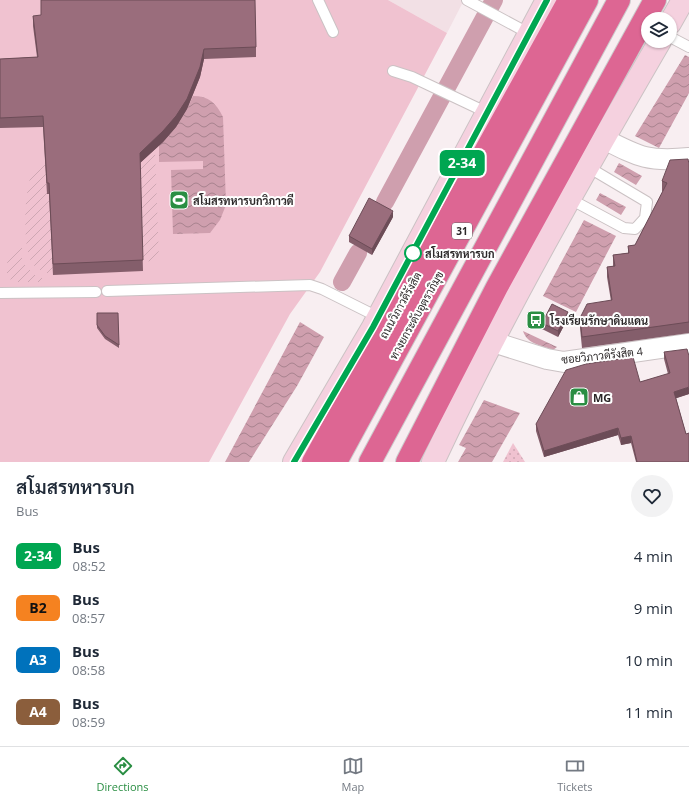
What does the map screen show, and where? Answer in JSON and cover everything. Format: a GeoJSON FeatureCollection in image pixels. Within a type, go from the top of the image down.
{"type":"FeatureCollection","features":[{"type":"Feature","properties":{"kind":"highway","name":"31"},"geometry":{"type":"LineString","coordinates":[[370,462],[620,0]]}},
{"type":"Feature","properties":{"kind":"highway"},"geometry":{"type":"LineString","coordinates":[[407,462],[497,287],[655,0]]}},
{"type":"Feature","properties":{"kind":"highway","name":"ถนนวิภาวดีรังสิต"},"geometry":{"type":"LineString","coordinates":[[313,462],[568,1]]}},
{"type":"Feature","properties":{"kind":"highway","name":"ทางยกระดับอุตราภิมุข"},"geometry":{"type":"LineString","coordinates":[[336,462],[568,1]]}},
{"type":"Feature","properties":{"kind":"highway"},"geometry":{"type":"LineString","coordinates":[[413,462],[426,426]]}},
{"type":"Feature","properties":{"kind":"main road"},"geometry":{"type":"LineString","coordinates":[[676,12],[683,0]]}},
{"type":"Feature","properties":{"kind":"main road","name":"ถนนวิภาวดีรังสิต"},"geometry":{"type":"LineString","coordinates":[[294,462],[378,317],[530,34],[568,1]]}},
{"type":"Feature","properties":{"kind":"main road"},"geometry":{"type":"LineString","coordinates":[[433,462],[493,342],[570,199],[656,48]]}},
{"type":"Feature","properties":{"kind":"street"},"geometry":{"type":"LineString","coordinates":[[604,139],[638,156],[652,160],[689,158]]}},
{"type":"Feature","properties":{"kind":"street","name":"ซอยวิภาวดีรังสิต 4"},"geometry":{"type":"LineString","coordinates":[[493,342],[547,359],[564,362],[689,344]]}},
{"type":"Feature","properties":{"kind":"lane"},"geometry":{"type":"LineString","coordinates":[[318,0],[333,32]]}},
{"type":"Feature","properties":{"kind":"lane"},"geometry":{"type":"LineString","coordinates":[[469,2],[530,34]]}},
{"type":"Feature","properties":{"kind":"lane"},"geometry":{"type":"LineString","coordinates":[[677,41],[689,47]]}},
{"type":"Feature","properties":{"kind":"lane"},"geometry":{"type":"LineString","coordinates":[[393,71],[412,77],[488,113]]}},
{"type":"Feature","properties":{"kind":"lane"},"geometry":{"type":"LineString","coordinates":[[570,199],[624,228],[635,229],[645,218],[647,202],[588,167]]}},
{"type":"Feature","properties":{"kind":"lane"},"geometry":{"type":"LineString","coordinates":[[107,292],[310,285],[322,289],[378,317]]}},
{"type":"Feature","properties":{"kind":"lane"},"geometry":{"type":"LineString","coordinates":[[0,293],[96,292]]}},
{"type":"Feature","properties":{"kind":"shaded area","name":"สโมสรทหารบกวิภาวดี"},"geometry":{"type":"Polygon","coordinates":[[[0,0],[388,0],[447,33],[320,272],[290,314],[209,462],[0,462],[0,0]]]}},
{"type":"Feature","properties":{"kind":"shaded area"},"geometry":{"type":"Polygon","coordinates":[[[388,0],[464,0],[447,33],[388,0]]]}},
{"type":"Feature","properties":{"kind":"shaded area"},"geometry":{"type":"Polygon","coordinates":[[[155,150],[159,260],[143,262],[140,163],[155,150]]]}},
{"type":"Feature","properties":{"kind":"shaded area"},"geometry":{"type":"Polygon","coordinates":[[[45,160],[47,194],[49,194],[53,275],[35,267],[31,261],[26,242],[25,228],[28,185],[31,174],[38,164],[45,160]]]}},
{"type":"Feature","properties":{"kind":"shaded area"},"geometry":{"type":"Polygon","coordinates":[[[20,243],[22,247],[22,262],[36,276],[45,279],[48,282],[15,282],[8,278],[8,259],[20,243]]]}},
{"type":"Feature","properties":{"kind":"shaded area"},"geometry":{"type":"Polygon","coordinates":[[[513,443],[525,462],[503,462],[513,443]]]}},
{"type":"Feature","properties":{"kind":"water"},"geometry":{"type":"Polygon","coordinates":[[[685,55],[689,57],[689,93],[659,148],[635,136],[685,55]]]}},
{"type":"Feature","properties":{"kind":"water"},"geometry":{"type":"Polygon","coordinates":[[[193,96],[203,97],[211,101],[218,108],[223,117],[226,205],[220,220],[210,233],[173,234],[171,170],[203,169],[203,161],[159,162],[159,146],[187,109],[193,96]]]}},
{"type":"Feature","properties":{"kind":"water"},"geometry":{"type":"Polygon","coordinates":[[[619,163],[642,176],[636,185],[614,172],[619,163]]]}},
{"type":"Feature","properties":{"kind":"water"},"geometry":{"type":"Polygon","coordinates":[[[600,193],[626,207],[621,215],[596,200],[600,193]]]}},
{"type":"Feature","properties":{"kind":"water"},"geometry":{"type":"Polygon","coordinates":[[[584,220],[616,236],[576,312],[543,296],[584,220]]]}},
{"type":"Feature","properties":{"kind":"water"},"geometry":{"type":"Polygon","coordinates":[[[300,322],[324,337],[297,386],[249,462],[225,462],[300,322]]]}},
{"type":"Feature","properties":{"kind":"water"},"geometry":{"type":"Polygon","coordinates":[[[523,331],[557,347],[553,350],[535,344],[528,339],[523,331]]]}},
{"type":"Feature","properties":{"kind":"water"},"geometry":{"type":"Polygon","coordinates":[[[484,400],[520,413],[492,462],[458,462],[466,448],[459,445],[484,400]]]}},
{"type":"Feature","properties":{"kind":"building"},"geometry":{"type":"Polygon","coordinates":[[[41,0],[255,0],[256,47],[204,49],[200,67],[187,99],[176,116],[163,131],[140,153],[143,260],[53,264],[49,183],[47,183],[43,116],[0,118],[0,59],[38,57],[33,16],[41,15],[41,0]]]}},
{"type":"Feature","properties":{"kind":"building"},"geometry":{"type":"Polygon","coordinates":[[[688,159],[689,322],[582,337],[580,318],[587,304],[612,300],[607,267],[615,266],[613,255],[629,253],[628,246],[635,245],[667,183],[662,181],[670,160],[688,159]]]}},
{"type":"Feature","properties":{"kind":"building"},"geometry":{"type":"Polygon","coordinates":[[[369,198],[393,211],[372,249],[349,236],[369,198]]]}},
{"type":"Feature","properties":{"kind":"building"},"geometry":{"type":"Polygon","coordinates":[[[552,304],[568,312],[558,331],[542,323],[552,304]]]}},
{"type":"Feature","properties":{"kind":"building"},"geometry":{"type":"Polygon","coordinates":[[[97,313],[118,313],[119,345],[105,336],[97,325],[97,313]]]}},
{"type":"Feature","properties":{"kind":"building"},"geometry":{"type":"Polygon","coordinates":[[[687,349],[689,356],[689,387],[674,392],[686,434],[689,433],[689,462],[637,462],[631,436],[621,438],[618,428],[544,451],[536,424],[566,370],[586,364],[633,357],[640,382],[670,373],[664,352],[687,349]]]}},
{"type":"Feature","properties":{"kind":"waterway"},"geometry":{"type":"LineString","coordinates":[[385,202],[494,0]]}},
{"type":"Feature","properties":{"kind":"waterway"},"geometry":{"type":"LineString","coordinates":[[342,282],[358,253]]}},
{"type":"Feature","properties":{"kind":"bus line","name":"2-34"},"geometry":{"type":"LineString","coordinates":[[294,462],[373,327],[467,153],[547,0]]}},
{"type":"Feature","properties":{"kind":"place","name":"สโมสรทหารบกวิภาวดี"},"geometry":{"type":"Point","coordinates":[179,200]}},
{"type":"Feature","properties":{"kind":"place","name":"สโมสรทหารบก"},"geometry":{"type":"Point","coordinates":[413,253]}},
{"type":"Feature","properties":{"kind":"place","name":"โรงเรียนรักษาดินแดน"},"geometry":{"type":"Point","coordinates":[536,320]}},
{"type":"Feature","properties":{"kind":"place","name":"MG"},"geometry":{"type":"Point","coordinates":[579,397]}}]}
